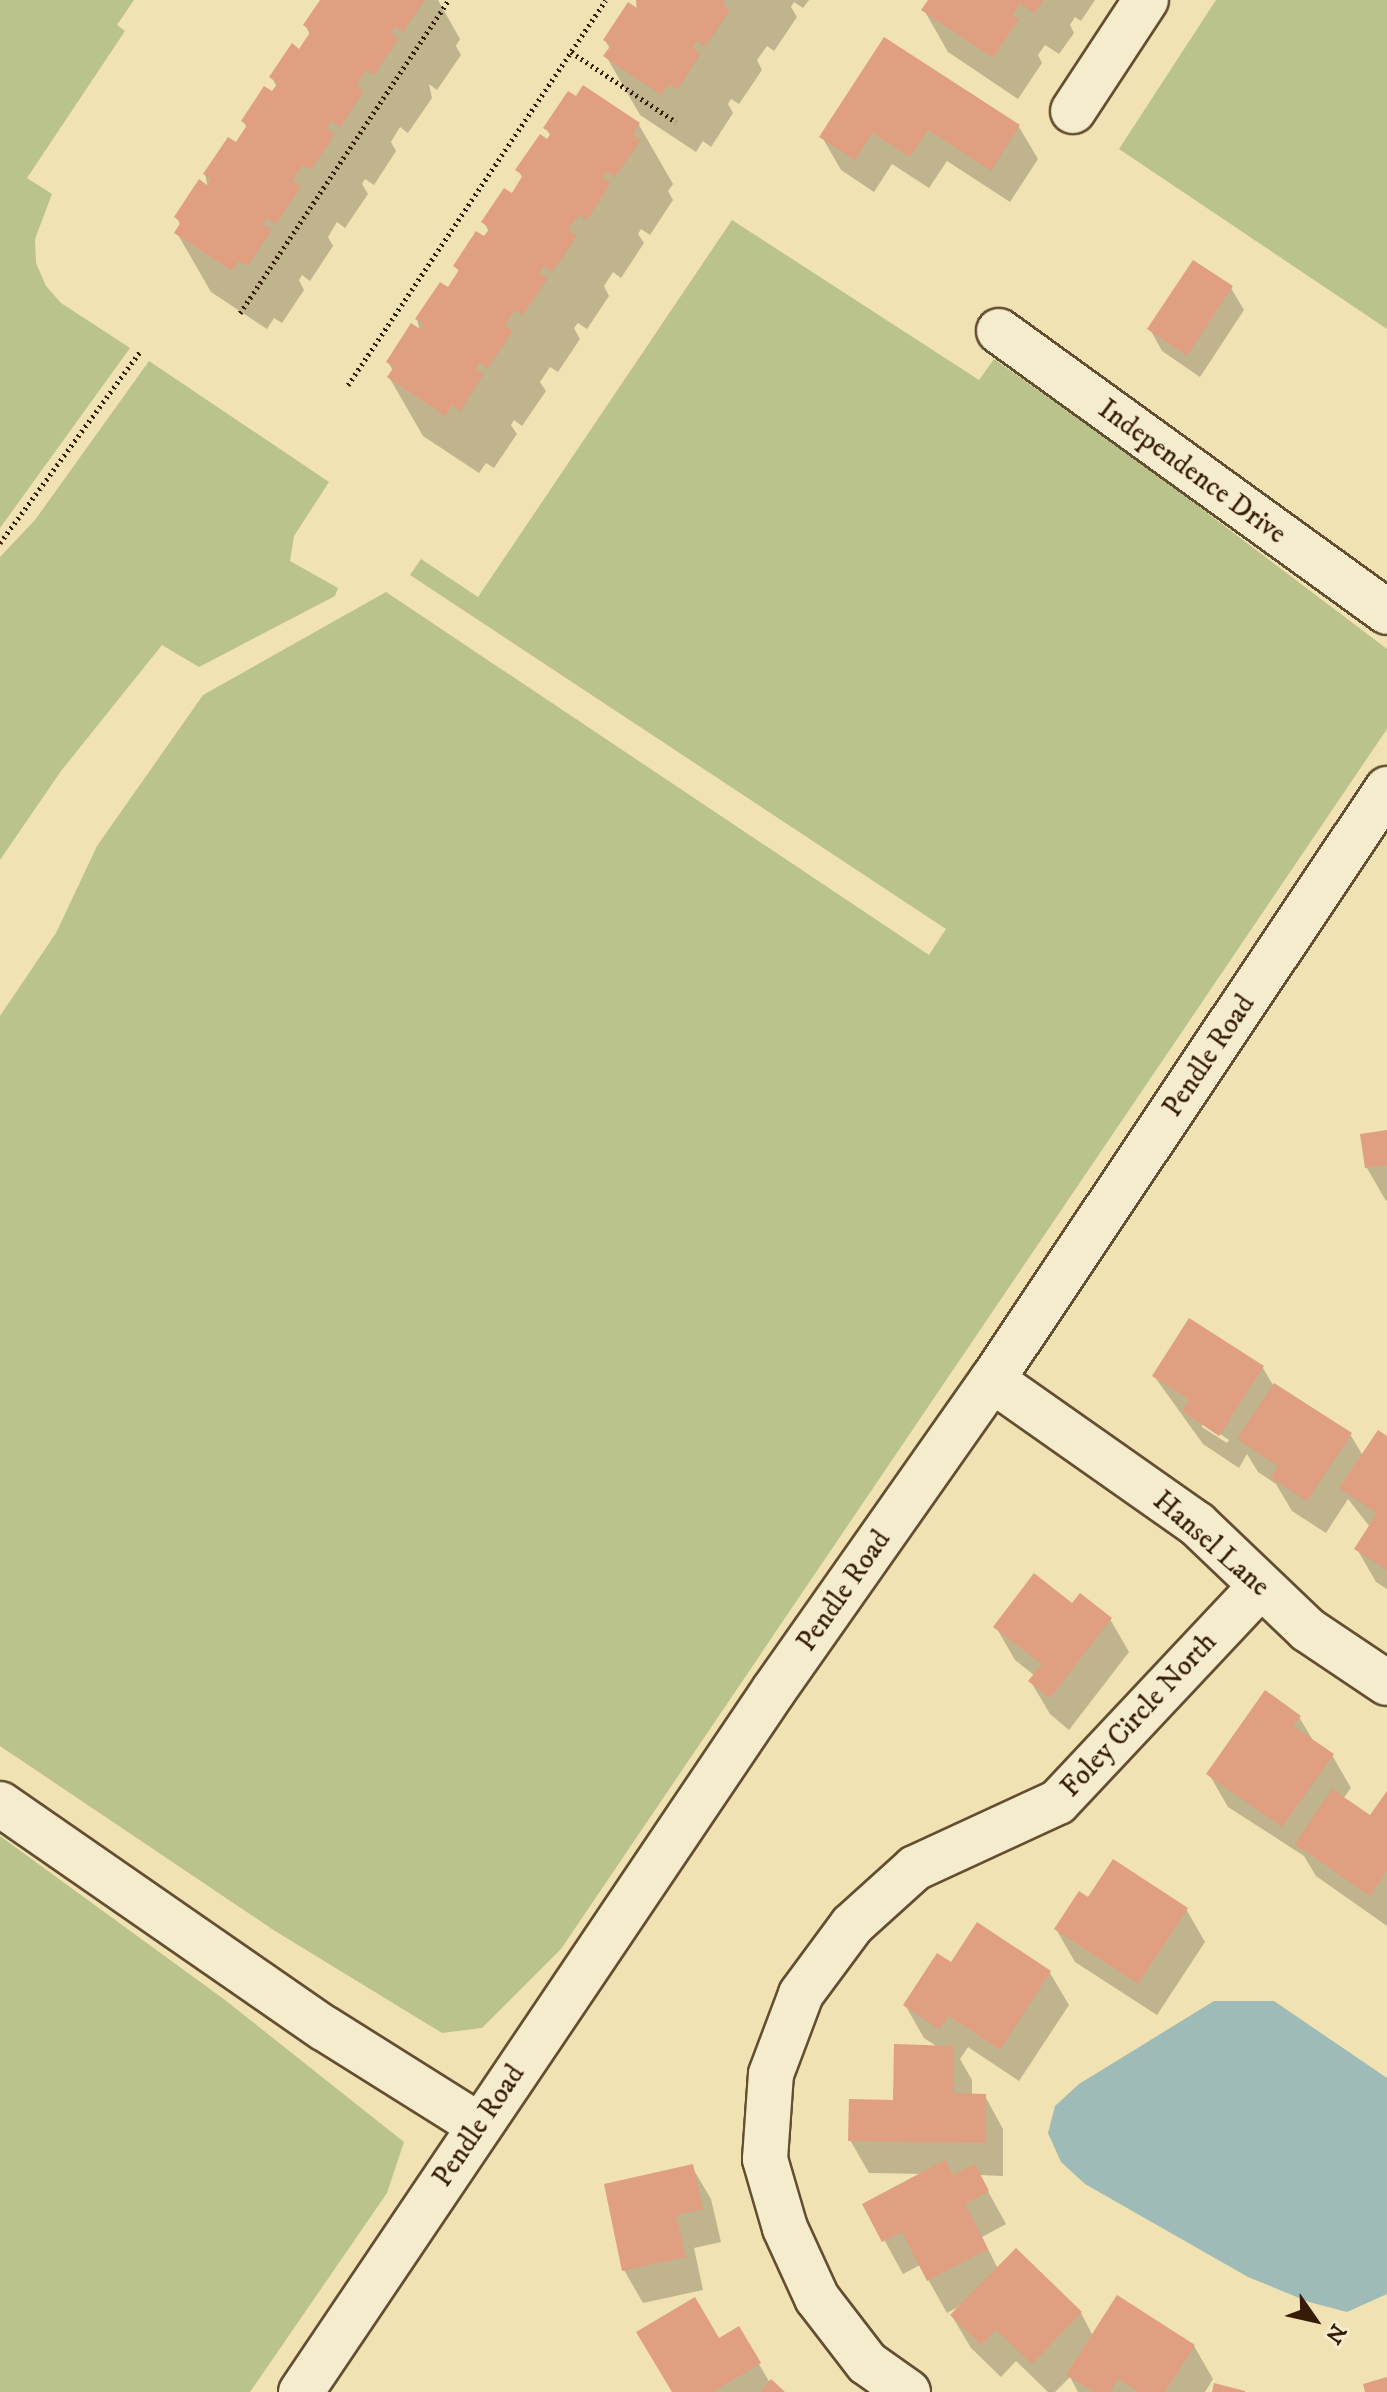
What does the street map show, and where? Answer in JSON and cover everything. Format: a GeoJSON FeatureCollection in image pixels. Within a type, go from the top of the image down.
{"type":"FeatureCollection","features":[{"type":"Feature","properties":{"kind":"street"},"geometry":{"type":"LineString","coordinates":[[1073,111],[1146,0]]}},
{"type":"Feature","properties":{"kind":"street","name":"Independence Drive"},"geometry":{"type":"LineString","coordinates":[[999,331],[1387,612]]}},
{"type":"Feature","properties":{"kind":"street","name":"Pendle Road"},"geometry":{"type":"LineString","coordinates":[[301,2392],[774,1690],[992,1380],[1387,789]]}},
{"type":"Feature","properties":{"kind":"street","name":"Hansel Lane"},"geometry":{"type":"LineString","coordinates":[[992,1380],[1197,1524],[1308,1630],[1387,1683]]}},
{"type":"Feature","properties":{"kind":"street","name":"Foley Circle North"},"geometry":{"type":"LineString","coordinates":[[908,2392],[867,2363],[817,2298],[785,2228],[765,2159],[771,2074],[801,1994],[852,1925],[915,1868],[1058,1802],[1261,1586]]}},
{"type":"Feature","properties":{"kind":"street"},"geometry":{"type":"LineString","coordinates":[[0,1804],[312,2019],[480,2126]]}},
{"type":"Feature","properties":{"kind":"path"},"geometry":{"type":"LineString","coordinates":[[240,313],[449,0]]}},
{"type":"Feature","properties":{"kind":"path"},"geometry":{"type":"LineString","coordinates":[[348,385],[606,0]]}},
{"type":"Feature","properties":{"kind":"path"},"geometry":{"type":"LineString","coordinates":[[571,52],[676,122]]}},
{"type":"Feature","properties":{"kind":"path"},"geometry":{"type":"LineString","coordinates":[[0,543],[140,352]]}},
{"type":"Feature","properties":{"kind":"green space"},"geometry":{"type":"Polygon","coordinates":[[[0,0],[134,0],[117,25],[125,31],[27,178],[52,194],[35,239],[36,263],[46,286],[61,303],[130,348],[0,528],[0,0]]]}},
{"type":"Feature","properties":{"kind":"green space"},"geometry":{"type":"Polygon","coordinates":[[[1216,0],[1387,0],[1387,329],[1119,149],[1216,0]]]}},
{"type":"Feature","properties":{"kind":"green space"},"geometry":{"type":"Polygon","coordinates":[[[732,220],[979,380],[994,359],[1140,462],[1387,649],[1387,729],[561,1949],[482,2028],[442,2033],[275,1931],[0,1746],[0,1016],[56,933],[97,846],[203,695],[386,592],[929,955],[946,929],[410,575],[421,559],[478,597],[732,220]]]}},
{"type":"Feature","properties":{"kind":"green space"},"geometry":{"type":"Polygon","coordinates":[[[149,361],[329,482],[294,536],[290,561],[338,588],[335,596],[199,667],[162,645],[61,771],[0,860],[0,557],[35,520],[149,361]]]}},
{"type":"Feature","properties":{"kind":"green space"},"geometry":{"type":"Polygon","coordinates":[[[0,1836],[225,2000],[404,2142],[387,2193],[250,2392],[0,2392],[0,1836]]]}},
{"type":"Feature","properties":{"kind":"water"},"geometry":{"type":"Polygon","coordinates":[[[1214,2001],[1274,2001],[1387,2078],[1387,2294],[1347,2312],[1309,2302],[1248,2277],[1085,2184],[1061,2162],[1048,2133],[1055,2106],[1079,2084],[1214,2001]]]}},
{"type":"Feature","properties":{"kind":"building"},"geometry":{"type":"Polygon","coordinates":[[[320,0],[425,0],[403,32],[395,27],[391,33],[399,38],[374,75],[366,70],[356,86],[364,91],[340,127],[331,121],[327,128],[335,134],[311,170],[303,165],[292,181],[301,186],[276,224],[267,218],[263,224],[272,229],[248,266],[239,261],[232,271],[174,233],[181,222],[174,217],[199,179],[207,185],[211,179],[203,174],[228,137],[236,142],[247,125],[241,121],[264,86],[272,91],[278,83],[269,77],[292,43],[299,49],[311,31],[303,25],[320,0]]]}},
{"type":"Feature","properties":{"kind":"building"},"geometry":{"type":"Polygon","coordinates":[[[636,0],[724,0],[722,4],[730,10],[705,47],[697,41],[692,47],[701,53],[677,90],[669,84],[661,95],[603,56],[611,45],[603,40],[628,2],[637,8],[636,0]]]}},
{"type":"Feature","properties":{"kind":"building"},"geometry":{"type":"Polygon","coordinates":[[[928,0],[1043,0],[1035,13],[1020,4],[1012,15],[1019,19],[993,58],[921,10],[928,0]]]}},
{"type":"Feature","properties":{"kind":"building"},"geometry":{"type":"Polygon","coordinates":[[[884,37],[1020,125],[991,171],[928,130],[910,157],[872,133],[855,160],[819,137],[884,37]]]}},
{"type":"Feature","properties":{"kind":"building"},"geometry":{"type":"Polygon","coordinates":[[[583,85],[640,123],[633,135],[641,140],[615,177],[607,172],[603,178],[611,183],[587,220],[579,215],[568,230],[577,236],[552,272],[544,266],[539,273],[548,278],[523,315],[515,310],[505,325],[513,331],[488,368],[480,363],[476,369],[484,374],[460,411],[452,405],[445,416],[387,377],[394,367],[386,362],[411,323],[420,329],[424,324],[415,319],[440,282],[448,287],[459,270],[453,266],[476,231],[484,236],[490,228],[481,222],[504,188],[512,193],[523,175],[515,170],[540,134],[547,139],[551,133],[543,128],[568,91],[576,96],[583,85]]]}},
{"type":"Feature","properties":{"kind":"building"},"geometry":{"type":"Polygon","coordinates":[[[1193,260],[1233,286],[1187,356],[1147,329],[1193,260]]]}},
{"type":"Feature","properties":{"kind":"building"},"geometry":{"type":"Polygon","coordinates":[[[1387,1130],[1387,1165],[1365,1168],[1360,1134],[1387,1130]]]}},
{"type":"Feature","properties":{"kind":"building"},"geometry":{"type":"Polygon","coordinates":[[[1189,1318],[1264,1366],[1219,1436],[1182,1411],[1189,1400],[1152,1376],[1189,1318]]]}},
{"type":"Feature","properties":{"kind":"building"},"geometry":{"type":"Polygon","coordinates":[[[1274,1383],[1352,1433],[1307,1501],[1271,1478],[1278,1466],[1237,1439],[1274,1383]]]}},
{"type":"Feature","properties":{"kind":"building"},"geometry":{"type":"Polygon","coordinates":[[[1378,1430],[1387,1436],[1387,1570],[1354,1549],[1377,1513],[1339,1488],[1378,1430]]]}},
{"type":"Feature","properties":{"kind":"building"},"geometry":{"type":"Polygon","coordinates":[[[1034,1573],[1072,1603],[1080,1593],[1112,1618],[1050,1698],[1028,1681],[1042,1664],[993,1627],[1034,1573]]]}},
{"type":"Feature","properties":{"kind":"building"},"geometry":{"type":"Polygon","coordinates":[[[1265,1690],[1301,1716],[1293,1726],[1334,1754],[1282,1827],[1206,1774],[1265,1690]]]}},
{"type":"Feature","properties":{"kind":"building"},"geometry":{"type":"Polygon","coordinates":[[[1332,1789],[1370,1815],[1387,1791],[1387,1871],[1370,1896],[1295,1844],[1332,1789]]]}},
{"type":"Feature","properties":{"kind":"building"},"geometry":{"type":"Polygon","coordinates":[[[1113,1859],[1188,1908],[1138,1984],[1054,1929],[1079,1891],[1088,1897],[1113,1859]]]}},
{"type":"Feature","properties":{"kind":"building"},"geometry":{"type":"Polygon","coordinates":[[[977,1922],[1051,1971],[1000,2050],[949,2016],[939,2029],[903,2005],[937,1953],[951,1962],[977,1922]]]}},
{"type":"Feature","properties":{"kind":"building"},"geometry":{"type":"Polygon","coordinates":[[[894,2044],[954,2046],[954,2093],[986,2094],[985,2143],[848,2141],[849,2099],[893,2100],[894,2044]]]}},
{"type":"Feature","properties":{"kind":"building"},"geometry":{"type":"Polygon","coordinates":[[[945,2160],[953,2175],[975,2164],[989,2191],[965,2204],[988,2249],[927,2281],[902,2232],[882,2242],[862,2204],[945,2160]]]}},
{"type":"Feature","properties":{"kind":"building"},"geometry":{"type":"Polygon","coordinates":[[[693,2164],[703,2209],[676,2215],[686,2257],[622,2271],[604,2184],[693,2164]]]}},
{"type":"Feature","properties":{"kind":"building"},"geometry":{"type":"Polygon","coordinates":[[[1016,2248],[1082,2312],[1032,2364],[996,2330],[981,2345],[950,2315],[1016,2248]]]}},
{"type":"Feature","properties":{"kind":"building"},"geometry":{"type":"Polygon","coordinates":[[[1117,2295],[1195,2345],[1165,2392],[1138,2392],[1118,2379],[1110,2392],[1093,2392],[1066,2375],[1117,2295]]]}},
{"type":"Feature","properties":{"kind":"building"},"geometry":{"type":"Polygon","coordinates":[[[695,2297],[719,2338],[739,2326],[761,2363],[713,2392],[672,2392],[636,2332],[695,2297]]]}},
{"type":"Feature","properties":{"kind":"building"},"geometry":{"type":"Polygon","coordinates":[[[1387,2377],[1387,2392],[1365,2392],[1363,2384],[1387,2377]]]}},
{"type":"Feature","properties":{"kind":"building"},"geometry":{"type":"Polygon","coordinates":[[[771,2379],[785,2392],[760,2392],[771,2379]]]}},
{"type":"Feature","properties":{"kind":"building"},"geometry":{"type":"Polygon","coordinates":[[[1214,2383],[1245,2391],[1245,2392],[1212,2392],[1214,2383]]]}}]}
